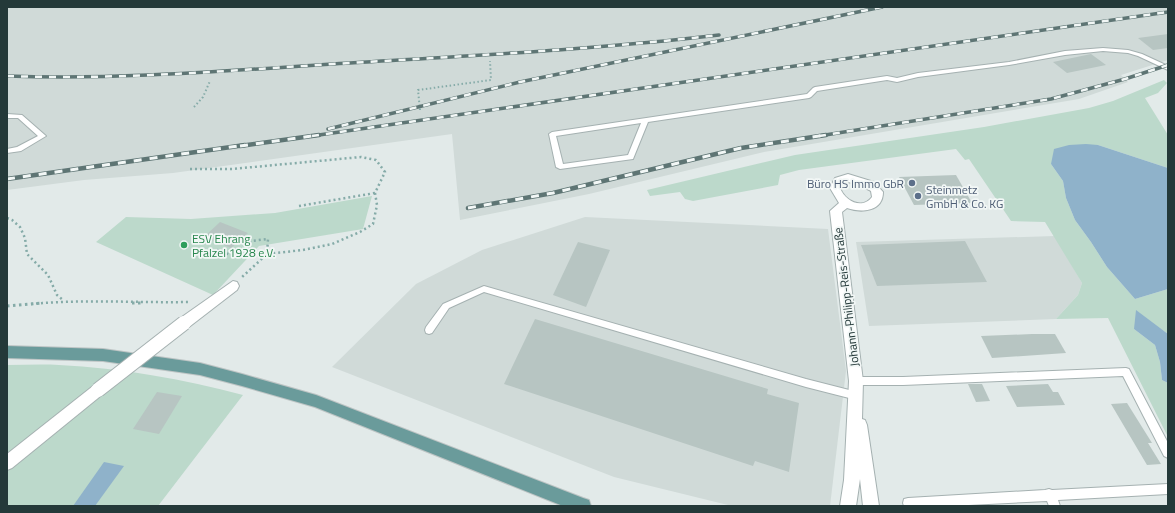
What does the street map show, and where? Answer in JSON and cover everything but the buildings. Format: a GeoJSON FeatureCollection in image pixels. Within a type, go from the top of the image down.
{"type":"FeatureCollection","features":[{"type":"Feature","properties":{"kind":"main road"},"geometry":{"type":"LineString","coordinates":[[7,352],[103,355],[200,369],[242,380],[316,401],[583,506]]}},
{"type":"Feature","properties":{"kind":"street","name":"Johann-Philipp-Reis-Straße"},"geometry":{"type":"LineString","coordinates":[[846,203],[836,211],[871,506]]}},
{"type":"Feature","properties":{"kind":"street"},"geometry":{"type":"LineString","coordinates":[[7,463],[98,390],[233,286]]}},
{"type":"Feature","properties":{"kind":"street","name":"Johann-Philipp-Reis-Straße"},"geometry":{"type":"LineString","coordinates":[[848,506],[852,480],[857,396]]}},
{"type":"Feature","properties":{"kind":"lane"},"geometry":{"type":"LineString","coordinates":[[645,120],[631,157],[560,167],[552,134],[645,120],[808,96],[815,89],[887,78],[897,80],[918,75],[998,64],[1008,64],[1022,60],[1088,50],[1127,52],[1140,55],[1168,68]]}},
{"type":"Feature","properties":{"kind":"lane"},"geometry":{"type":"LineString","coordinates":[[7,116],[20,116],[43,136],[19,149],[7,151]]}},
{"type":"Feature","properties":{"kind":"lane"},"geometry":{"type":"LineString","coordinates":[[429,330],[446,306],[484,289],[806,383],[857,396]]}},
{"type":"Feature","properties":{"kind":"lane"},"geometry":{"type":"LineString","coordinates":[[856,381],[903,381],[1126,372],[1168,453]]}},
{"type":"Feature","properties":{"kind":"lane"},"geometry":{"type":"LineString","coordinates":[[908,503],[1049,494],[1168,489]]}},
{"type":"Feature","properties":{"kind":"lane"},"geometry":{"type":"LineString","coordinates":[[1049,494],[1055,506]]}},
{"type":"Feature","properties":{"kind":"path"},"geometry":{"type":"LineString","coordinates":[[420,110],[418,90],[491,80],[490,61]]}},
{"type":"Feature","properties":{"kind":"path"},"geometry":{"type":"LineString","coordinates":[[194,107],[203,97],[210,80]]}},
{"type":"Feature","properties":{"kind":"path"},"geometry":{"type":"LineString","coordinates":[[190,169],[232,169],[373,157],[380,161],[384,172],[375,193],[377,198],[373,224],[360,232],[332,244],[303,250],[267,254],[233,286]]}},
{"type":"Feature","properties":{"kind":"path"},"geometry":{"type":"LineString","coordinates":[[299,206],[375,193]]}},
{"type":"Feature","properties":{"kind":"path"},"geometry":{"type":"LineString","coordinates":[[7,218],[13,219],[21,229],[28,240],[27,254],[48,275],[57,295],[64,301]]}},
{"type":"Feature","properties":{"kind":"path"},"geometry":{"type":"LineString","coordinates":[[217,250],[236,257],[251,241],[268,239],[267,254]]}},
{"type":"Feature","properties":{"kind":"path"},"geometry":{"type":"LineString","coordinates":[[7,306],[64,301],[136,303],[215,301]]}},
{"type":"Feature","properties":{"kind":"shaded area"},"geometry":{"type":"Polygon","coordinates":[[[7,7],[1168,7],[1168,60],[1121,75],[1128,82],[1079,99],[764,152],[589,194],[460,220],[452,134],[173,173],[84,180],[7,190],[7,7]]]}},
{"type":"Feature","properties":{"kind":"shaded area"},"geometry":{"type":"Polygon","coordinates":[[[585,217],[828,229],[846,371],[830,506],[732,506],[614,477],[332,367],[416,284],[482,250],[585,217]]]}},
{"type":"Feature","properties":{"kind":"shaded area"},"geometry":{"type":"Polygon","coordinates":[[[1055,236],[1082,283],[1078,295],[1056,319],[869,326],[856,242],[1055,236]]]}},
{"type":"Feature","properties":{"kind":"green space"},"geometry":{"type":"Polygon","coordinates":[[[1164,80],[1167,83],[1158,93],[1145,98],[1168,135],[1168,168],[1098,145],[1051,164],[1063,181],[1066,198],[1075,220],[1107,267],[1135,299],[1168,289],[1168,334],[1161,329],[1134,329],[1155,345],[1160,362],[1162,380],[1168,383],[1168,437],[1108,318],[1056,319],[1078,295],[1082,283],[1045,222],[1011,221],[969,159],[965,160],[956,149],[799,170],[780,175],[778,185],[693,201],[685,199],[680,192],[650,196],[647,190],[795,155],[984,127],[1089,108],[1113,101],[1164,80]]]}},
{"type":"Feature","properties":{"kind":"green space","name":"ESV Ehrang Pfalzel 1928 e.V."},"geometry":{"type":"Polygon","coordinates":[[[372,196],[363,229],[259,246],[213,295],[96,242],[126,217],[191,219],[275,213],[372,196]]]}},
{"type":"Feature","properties":{"kind":"green space"},"geometry":{"type":"Polygon","coordinates":[[[7,365],[82,366],[175,379],[243,395],[158,506],[7,506],[7,365]]]}},
{"type":"Feature","properties":{"kind":"water"},"geometry":{"type":"Polygon","coordinates":[[[1069,145],[1098,145],[1168,168],[1168,289],[1135,299],[1107,267],[1075,220],[1066,198],[1063,181],[1051,164],[1054,149],[1069,145]]]}},
{"type":"Feature","properties":{"kind":"water"},"geometry":{"type":"Polygon","coordinates":[[[1136,310],[1168,334],[1168,383],[1162,380],[1160,362],[1155,345],[1134,329],[1136,310]]]}},
{"type":"Feature","properties":{"kind":"water"},"geometry":{"type":"Polygon","coordinates":[[[104,462],[124,466],[95,506],[73,506],[104,462]]]}},
{"type":"Feature","properties":{"kind":"railway"},"geometry":{"type":"LineString","coordinates":[[328,129],[520,82],[882,7]]}},
{"type":"Feature","properties":{"kind":"railway"},"geometry":{"type":"LineString","coordinates":[[317,135],[1168,12]]}},
{"type":"Feature","properties":{"kind":"railway"},"geometry":{"type":"LineString","coordinates":[[7,76],[89,77],[211,72],[575,49],[719,35]]}},
{"type":"Feature","properties":{"kind":"railway"},"geometry":{"type":"LineString","coordinates":[[819,136],[1051,99],[1125,79],[1168,65]]}},
{"type":"Feature","properties":{"kind":"railway"},"geometry":{"type":"LineString","coordinates":[[240,146],[317,135]]}},
{"type":"Feature","properties":{"kind":"railway"},"geometry":{"type":"LineString","coordinates":[[312,136],[317,135]]}},
{"type":"Feature","properties":{"kind":"railway"},"geometry":{"type":"LineString","coordinates":[[468,208],[553,193],[741,148],[826,135]]}},
{"type":"Feature","properties":{"kind":"railway"},"geometry":{"type":"LineString","coordinates":[[7,179],[245,145]]}},
{"type":"Feature","properties":{"kind":"place","name":"Büro HS Immo GbR"},"geometry":{"type":"Point","coordinates":[912,183]}},
{"type":"Feature","properties":{"kind":"place","name":"Steinmetz GmbH & Co. KG"},"geometry":{"type":"Point","coordinates":[918,196]}},
{"type":"Feature","properties":{"kind":"place","name":"ESV Ehrang Pfalzel 1928 e.V."},"geometry":{"type":"Point","coordinates":[184,245]}}]}
